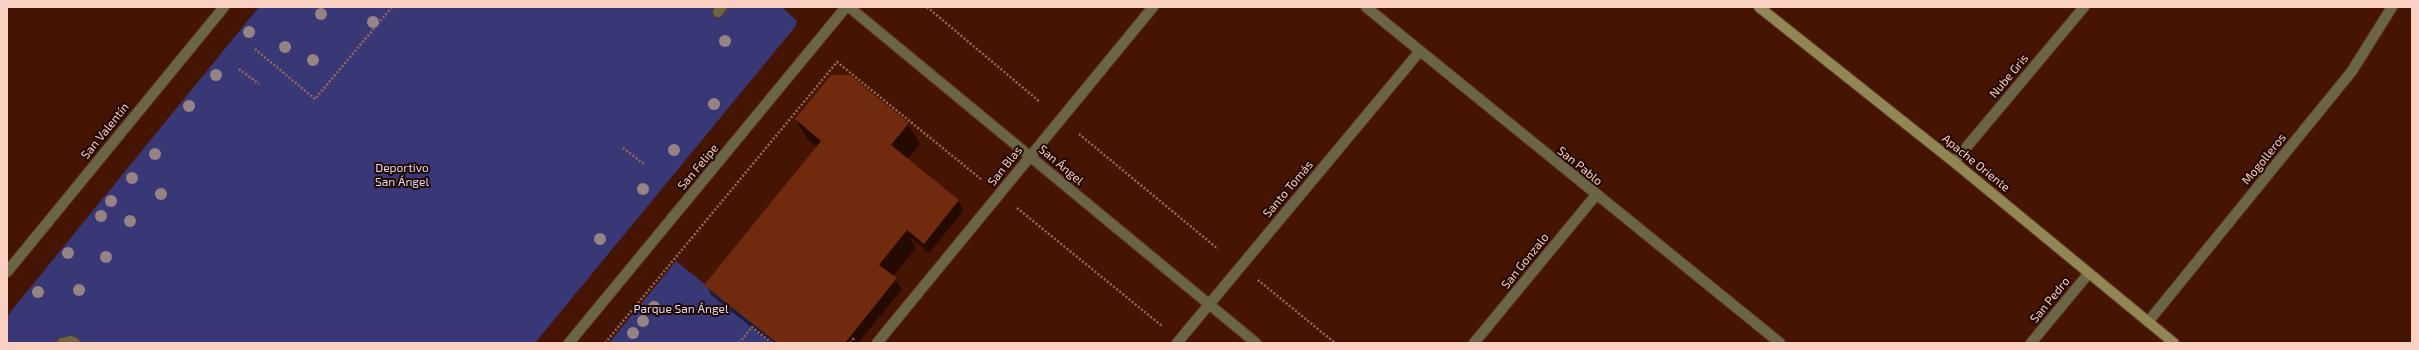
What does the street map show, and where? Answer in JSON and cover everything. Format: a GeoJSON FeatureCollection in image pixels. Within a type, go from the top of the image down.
{"type":"FeatureCollection","features":[{"type":"Feature","properties":{"kind":"street","name":"San Valentín"},"geometry":{"type":"LineString","coordinates":[[7,272],[224,7]]}},
{"type":"Feature","properties":{"kind":"street","name":"San Ángel"},"geometry":{"type":"LineString","coordinates":[[848,7],[1256,343]]}},
{"type":"Feature","properties":{"kind":"street","name":"San Felipe"},"geometry":{"type":"LineString","coordinates":[[569,343],[848,7]]}},
{"type":"Feature","properties":{"kind":"street","name":"San Blas"},"geometry":{"type":"LineString","coordinates":[[877,343],[1153,7]]}},
{"type":"Feature","properties":{"kind":"street","name":"San Pablo"},"geometry":{"type":"LineString","coordinates":[[1366,7],[1777,342]]}},
{"type":"Feature","properties":{"kind":"street","name":"Apache Oriente"},"geometry":{"type":"LineString","coordinates":[[1759,7],[1954,162],[2174,343]]}},
{"type":"Feature","properties":{"kind":"street","name":"Nube Gris"},"geometry":{"type":"LineString","coordinates":[[1954,162],[2084,7]]}},
{"type":"Feature","properties":{"kind":"street","name":"Mogolleros"},"geometry":{"type":"LineString","coordinates":[[2148,322],[2352,71],[2392,7]]}},
{"type":"Feature","properties":{"kind":"street","name":"Santo Tomás"},"geometry":{"type":"LineString","coordinates":[[1178,341],[1420,51]]}},
{"type":"Feature","properties":{"kind":"street","name":"San Gonzalo"},"geometry":{"type":"LineString","coordinates":[[1474,343],[1596,195]]}},
{"type":"Feature","properties":{"kind":"street","name":"San Pedro"},"geometry":{"type":"LineString","coordinates":[[2031,343],[2089,273]]}},
{"type":"Feature","properties":{"kind":"street"},"geometry":{"type":"LineString","coordinates":[[62,343],[71,341],[75,343]]}},
{"type":"Feature","properties":{"kind":"path"},"geometry":{"type":"LineString","coordinates":[[255,50],[315,100],[392,7]]}},
{"type":"Feature","properties":{"kind":"path"},"geometry":{"type":"LineString","coordinates":[[927,7],[1040,102]]}},
{"type":"Feature","properties":{"kind":"path"},"geometry":{"type":"LineString","coordinates":[[605,343],[837,62],[983,180],[978,186]]}},
{"type":"Feature","properties":{"kind":"path"},"geometry":{"type":"LineString","coordinates":[[239,69],[259,84]]}},
{"type":"Feature","properties":{"kind":"path"},"geometry":{"type":"LineString","coordinates":[[1079,133],[1218,249]]}},
{"type":"Feature","properties":{"kind":"path"},"geometry":{"type":"LineString","coordinates":[[623,148],[644,164]]}},
{"type":"Feature","properties":{"kind":"path"},"geometry":{"type":"LineString","coordinates":[[999,194],[1178,341]]}},
{"type":"Feature","properties":{"kind":"path"},"geometry":{"type":"LineString","coordinates":[[1258,280],[1335,343]]}},
{"type":"Feature","properties":{"kind":"path"},"geometry":{"type":"LineString","coordinates":[[739,343],[752,327],[772,343]]}},
{"type":"Feature","properties":{"kind":"path"},"geometry":{"type":"LineString","coordinates":[[850,343],[855,337]]}},
{"type":"Feature","properties":{"kind":"green space","name":"Deportivo San Ángel"},"geometry":{"type":"Polygon","coordinates":[[[259,7],[782,7],[797,21],[795,27],[535,343],[7,343],[7,316],[259,7]]]}},
{"type":"Feature","properties":{"kind":"green space","name":"Parque San Ángel"},"geometry":{"type":"Polygon","coordinates":[[[676,261],[777,343],[609,343],[676,261]]]}},
{"type":"Feature","properties":{"kind":"building"},"geometry":{"type":"Polygon","coordinates":[[[831,75],[850,75],[909,123],[891,145],[959,200],[924,244],[907,230],[879,265],[897,278],[845,343],[777,343],[704,285],[821,141],[795,119],[831,75]]]}}]}
